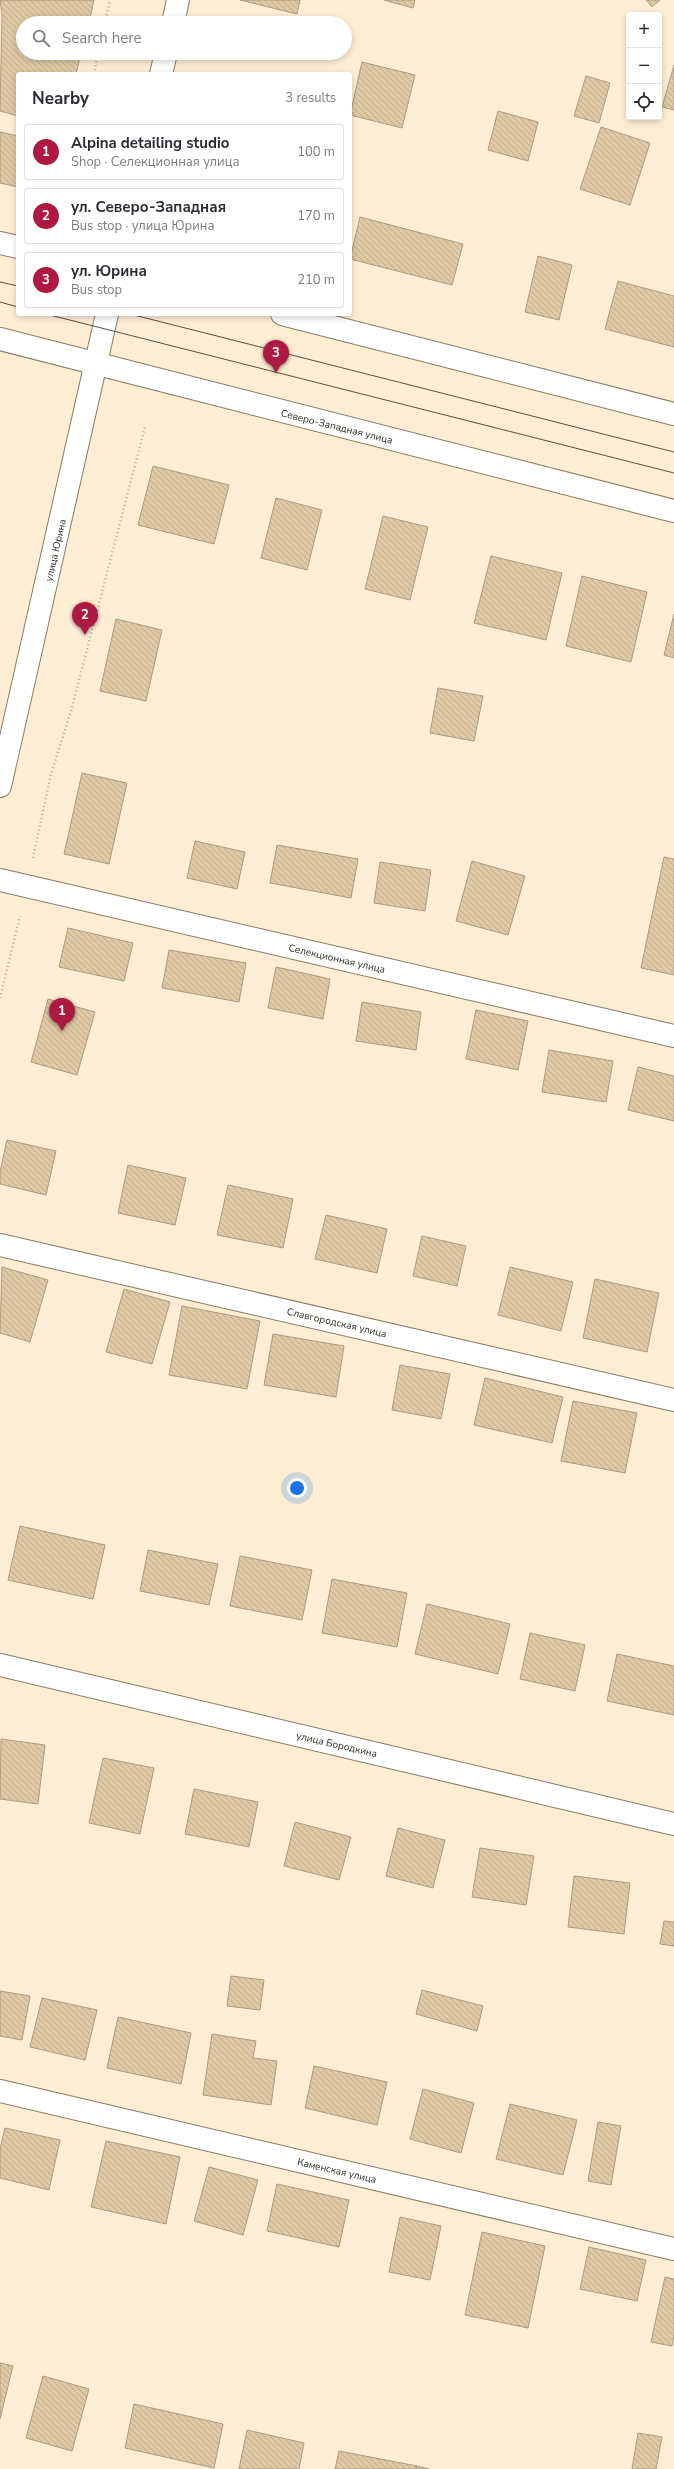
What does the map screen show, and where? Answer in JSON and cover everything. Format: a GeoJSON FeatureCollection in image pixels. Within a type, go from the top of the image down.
{"type":"FeatureCollection","features":[{"type":"Feature","properties":{"kind":"street"},"geometry":{"type":"LineString","coordinates":[[175,16],[178,0]]}},
{"type":"Feature","properties":{"kind":"street"},"geometry":{"type":"LineString","coordinates":[[161,72],[164,60]]}},
{"type":"Feature","properties":{"kind":"street"},"geometry":{"type":"LineString","coordinates":[[0,243],[16,247]]}},
{"type":"Feature","properties":{"kind":"street","name":"улица Юрина"},"geometry":{"type":"LineString","coordinates":[[0,786],[97,365],[107,316]]}},
{"type":"Feature","properties":{"kind":"street"},"geometry":{"type":"LineString","coordinates":[[290,316],[674,414]]}},
{"type":"Feature","properties":{"kind":"street","name":"Северо-Западная улица"},"geometry":{"type":"LineString","coordinates":[[0,340],[674,511]]}},
{"type":"Feature","properties":{"kind":"street","name":"Селекционная улица"},"geometry":{"type":"LineString","coordinates":[[0,880],[674,1036]]}},
{"type":"Feature","properties":{"kind":"street","name":"Славгородская улица"},"geometry":{"type":"LineString","coordinates":[[0,1245],[674,1400]]}},
{"type":"Feature","properties":{"kind":"street","name":"улица Бородкина"},"geometry":{"type":"LineString","coordinates":[[0,1664],[674,1824]]}},
{"type":"Feature","properties":{"kind":"street","name":"Каменская улица"},"geometry":{"type":"LineString","coordinates":[[0,2091],[674,2249]]}},
{"type":"Feature","properties":{"kind":"path"},"geometry":{"type":"LineString","coordinates":[[107,16],[110,0]]}},
{"type":"Feature","properties":{"kind":"path"},"geometry":{"type":"LineString","coordinates":[[94,72],[97,60]]}},
{"type":"Feature","properties":{"kind":"path"},"geometry":{"type":"LineString","coordinates":[[0,998],[27,886],[50,774],[71,711],[145,427]]}},
{"type":"Feature","properties":{"kind":"building"},"geometry":{"type":"Polygon","coordinates":[[[0,0],[94,0],[91,16],[16,16],[16,60],[79,60],[76,72],[16,72],[16,115],[0,111],[2,14],[0,0]]]}},
{"type":"Feature","properties":{"kind":"building"},"geometry":{"type":"Polygon","coordinates":[[[240,0],[300,0],[297,14],[240,0]]]}},
{"type":"Feature","properties":{"kind":"building"},"geometry":{"type":"Polygon","coordinates":[[[384,0],[415,0],[413,8],[384,0]]]}},
{"type":"Feature","properties":{"kind":"building"},"geometry":{"type":"Polygon","coordinates":[[[646,0],[660,0],[652,7],[646,0]]]}},
{"type":"Feature","properties":{"kind":"building"},"geometry":{"type":"Polygon","coordinates":[[[362,62],[415,75],[402,128],[352,116],[352,106],[362,62]]]}},
{"type":"Feature","properties":{"kind":"building"},"geometry":{"type":"Polygon","coordinates":[[[674,65],[674,110],[662,107],[674,65]]]}},
{"type":"Feature","properties":{"kind":"building"},"geometry":{"type":"Polygon","coordinates":[[[586,76],[610,83],[599,123],[574,116],[586,76]]]}},
{"type":"Feature","properties":{"kind":"building"},"geometry":{"type":"Polygon","coordinates":[[[498,111],[538,122],[528,161],[488,150],[498,111]]]}},
{"type":"Feature","properties":{"kind":"building"},"geometry":{"type":"Polygon","coordinates":[[[601,127],[650,143],[630,205],[580,189],[601,127]]]}},
{"type":"Feature","properties":{"kind":"building"},"geometry":{"type":"Polygon","coordinates":[[[0,132],[16,136],[16,187],[0,183],[0,132]]]}},
{"type":"Feature","properties":{"kind":"building"},"geometry":{"type":"Polygon","coordinates":[[[360,217],[463,244],[452,285],[352,260],[352,251],[360,217]]]}},
{"type":"Feature","properties":{"kind":"building"},"geometry":{"type":"Polygon","coordinates":[[[538,256],[572,265],[559,320],[525,312],[538,256]]]}},
{"type":"Feature","properties":{"kind":"building"},"geometry":{"type":"Polygon","coordinates":[[[618,281],[674,296],[674,347],[605,329],[618,281]]]}},
{"type":"Feature","properties":{"kind":"building"},"geometry":{"type":"Polygon","coordinates":[[[153,466],[229,485],[214,544],[138,525],[153,466]]]}},
{"type":"Feature","properties":{"kind":"building"},"geometry":{"type":"Polygon","coordinates":[[[276,498],[322,510],[307,570],[261,558],[276,498]]]}},
{"type":"Feature","properties":{"kind":"building"},"geometry":{"type":"Polygon","coordinates":[[[383,516],[428,527],[410,600],[365,589],[383,516]]]}},
{"type":"Feature","properties":{"kind":"building"},"geometry":{"type":"Polygon","coordinates":[[[491,556],[562,573],[546,640],[474,623],[491,556]]]}},
{"type":"Feature","properties":{"kind":"building"},"geometry":{"type":"Polygon","coordinates":[[[582,576],[647,592],[631,662],[566,646],[582,576]]]}},
{"type":"Feature","properties":{"kind":"building"},"geometry":{"type":"Polygon","coordinates":[[[674,614],[674,658],[664,655],[674,614]]]}},
{"type":"Feature","properties":{"kind":"building"},"geometry":{"type":"Polygon","coordinates":[[[116,619],[162,630],[146,701],[100,691],[116,619]]]}},
{"type":"Feature","properties":{"kind":"building"},"geometry":{"type":"Polygon","coordinates":[[[438,688],[483,696],[474,741],[430,733],[438,688]]]}},
{"type":"Feature","properties":{"kind":"building"},"geometry":{"type":"Polygon","coordinates":[[[82,773],[127,783],[109,864],[64,854],[82,773]]]}},
{"type":"Feature","properties":{"kind":"building"},"geometry":{"type":"Polygon","coordinates":[[[195,841],[245,852],[237,889],[187,878],[195,841]]]}},
{"type":"Feature","properties":{"kind":"building"},"geometry":{"type":"Polygon","coordinates":[[[277,845],[358,859],[351,898],[270,883],[277,845]]]}},
{"type":"Feature","properties":{"kind":"building"},"geometry":{"type":"Polygon","coordinates":[[[664,857],[674,859],[674,975],[641,968],[664,857]]]}},
{"type":"Feature","properties":{"kind":"building"},"geometry":{"type":"Polygon","coordinates":[[[472,861],[525,876],[508,935],[456,921],[472,861]]]}},
{"type":"Feature","properties":{"kind":"building"},"geometry":{"type":"Polygon","coordinates":[[[380,862],[431,870],[425,911],[374,903],[380,862]]]}},
{"type":"Feature","properties":{"kind":"building"},"geometry":{"type":"Polygon","coordinates":[[[68,928],[133,943],[124,981],[59,967],[68,928]]]}},
{"type":"Feature","properties":{"kind":"building"},"geometry":{"type":"Polygon","coordinates":[[[169,950],[246,963],[239,1002],[162,988],[169,950]]]}},
{"type":"Feature","properties":{"kind":"building"},"geometry":{"type":"Polygon","coordinates":[[[276,967],[330,979],[323,1019],[268,1008],[276,967]]]}},
{"type":"Feature","properties":{"kind":"building"},"geometry":{"type":"Polygon","coordinates":[[[48,999],[95,1012],[77,1075],[31,1062],[48,999]]]}},
{"type":"Feature","properties":{"kind":"building"},"geometry":{"type":"Polygon","coordinates":[[[362,1002],[421,1012],[416,1050],[356,1041],[362,1002]]]}},
{"type":"Feature","properties":{"kind":"building"},"geometry":{"type":"Polygon","coordinates":[[[476,1010],[528,1021],[518,1070],[466,1059],[476,1010]]]}},
{"type":"Feature","properties":{"kind":"building"},"geometry":{"type":"Polygon","coordinates":[[[549,1050],[613,1061],[606,1102],[542,1092],[549,1050]]]}},
{"type":"Feature","properties":{"kind":"building"},"geometry":{"type":"Polygon","coordinates":[[[638,1067],[674,1076],[674,1121],[628,1110],[638,1067]]]}},
{"type":"Feature","properties":{"kind":"building"},"geometry":{"type":"Polygon","coordinates":[[[7,1140],[56,1151],[46,1195],[0,1184],[0,1172],[7,1140]]]}},
{"type":"Feature","properties":{"kind":"building"},"geometry":{"type":"Polygon","coordinates":[[[128,1165],[186,1178],[175,1225],[118,1213],[128,1165]]]}},
{"type":"Feature","properties":{"kind":"building"},"geometry":{"type":"Polygon","coordinates":[[[228,1185],[293,1199],[283,1248],[217,1235],[228,1185]]]}},
{"type":"Feature","properties":{"kind":"building"},"geometry":{"type":"Polygon","coordinates":[[[326,1215],[387,1229],[377,1273],[315,1259],[326,1215]]]}},
{"type":"Feature","properties":{"kind":"building"},"geometry":{"type":"Polygon","coordinates":[[[422,1236],[466,1246],[457,1286],[413,1276],[422,1236]]]}},
{"type":"Feature","properties":{"kind":"building"},"geometry":{"type":"Polygon","coordinates":[[[2,1267],[48,1280],[30,1342],[0,1333],[2,1267]]]}},
{"type":"Feature","properties":{"kind":"building"},"geometry":{"type":"Polygon","coordinates":[[[510,1267],[573,1282],[561,1331],[498,1315],[510,1267]]]}},
{"type":"Feature","properties":{"kind":"building"},"geometry":{"type":"Polygon","coordinates":[[[595,1279],[659,1293],[647,1352],[583,1338],[595,1279]]]}},
{"type":"Feature","properties":{"kind":"building"},"geometry":{"type":"Polygon","coordinates":[[[124,1289],[170,1302],[152,1364],[106,1352],[124,1289]]]}},
{"type":"Feature","properties":{"kind":"building"},"geometry":{"type":"Polygon","coordinates":[[[182,1306],[260,1321],[247,1389],[169,1375],[182,1306]]]}},
{"type":"Feature","properties":{"kind":"building"},"geometry":{"type":"Polygon","coordinates":[[[273,1334],[344,1346],[336,1397],[264,1385],[273,1334]]]}},
{"type":"Feature","properties":{"kind":"building"},"geometry":{"type":"Polygon","coordinates":[[[400,1365],[450,1374],[441,1419],[392,1410],[400,1365]]]}},
{"type":"Feature","properties":{"kind":"building"},"geometry":{"type":"Polygon","coordinates":[[[485,1378],[563,1397],[552,1443],[474,1425],[485,1378]]]}},
{"type":"Feature","properties":{"kind":"building"},"geometry":{"type":"Polygon","coordinates":[[[573,1401],[637,1413],[625,1473],[561,1461],[573,1401]]]}},
{"type":"Feature","properties":{"kind":"building"},"geometry":{"type":"Polygon","coordinates":[[[20,1526],[105,1545],[93,1599],[8,1580],[20,1526]]]}},
{"type":"Feature","properties":{"kind":"building"},"geometry":{"type":"Polygon","coordinates":[[[148,1550],[218,1564],[209,1605],[140,1591],[148,1550]]]}},
{"type":"Feature","properties":{"kind":"building"},"geometry":{"type":"Polygon","coordinates":[[[240,1556],[312,1570],[302,1620],[230,1606],[240,1556]]]}},
{"type":"Feature","properties":{"kind":"building"},"geometry":{"type":"Polygon","coordinates":[[[332,1579],[407,1593],[397,1647],[322,1633],[332,1579]]]}},
{"type":"Feature","properties":{"kind":"building"},"geometry":{"type":"Polygon","coordinates":[[[427,1604],[510,1624],[498,1674],[415,1654],[427,1604]]]}},
{"type":"Feature","properties":{"kind":"building"},"geometry":{"type":"Polygon","coordinates":[[[530,1633],[585,1645],[575,1691],[520,1679],[530,1633]]]}},
{"type":"Feature","properties":{"kind":"building"},"geometry":{"type":"Polygon","coordinates":[[[617,1654],[674,1666],[674,1715],[607,1701],[617,1654]]]}},
{"type":"Feature","properties":{"kind":"building"},"geometry":{"type":"Polygon","coordinates":[[[1,1739],[45,1745],[38,1804],[0,1799],[1,1739]]]}},
{"type":"Feature","properties":{"kind":"building"},"geometry":{"type":"Polygon","coordinates":[[[103,1758],[154,1768],[140,1834],[89,1823],[103,1758]]]}},
{"type":"Feature","properties":{"kind":"building"},"geometry":{"type":"Polygon","coordinates":[[[194,1789],[258,1802],[249,1847],[185,1834],[194,1789]]]}},
{"type":"Feature","properties":{"kind":"building"},"geometry":{"type":"Polygon","coordinates":[[[295,1822],[351,1837],[339,1880],[284,1866],[295,1822]]]}},
{"type":"Feature","properties":{"kind":"building"},"geometry":{"type":"Polygon","coordinates":[[[398,1828],[445,1840],[433,1888],[386,1876],[398,1828]]]}},
{"type":"Feature","properties":{"kind":"building"},"geometry":{"type":"Polygon","coordinates":[[[480,1848],[534,1856],[526,1905],[472,1897],[480,1848]]]}},
{"type":"Feature","properties":{"kind":"building"},"geometry":{"type":"Polygon","coordinates":[[[574,1876],[630,1883],[624,1934],[568,1927],[574,1876]]]}},
{"type":"Feature","properties":{"kind":"building"},"geometry":{"type":"Polygon","coordinates":[[[664,1921],[674,1922],[674,1946],[660,1944],[664,1921]]]}},
{"type":"Feature","properties":{"kind":"building"},"geometry":{"type":"Polygon","coordinates":[[[231,1976],[264,1980],[260,2010],[227,2006],[231,1976]]]}},
{"type":"Feature","properties":{"kind":"building"},"geometry":{"type":"Polygon","coordinates":[[[422,1990],[483,2006],[477,2031],[416,2014],[422,1990]]]}},
{"type":"Feature","properties":{"kind":"building"},"geometry":{"type":"Polygon","coordinates":[[[0,1991],[30,1996],[22,2040],[0,2036],[0,1991]]]}},
{"type":"Feature","properties":{"kind":"building"},"geometry":{"type":"Polygon","coordinates":[[[42,1998],[97,2010],[85,2060],[30,2047],[42,1998]]]}},
{"type":"Feature","properties":{"kind":"building"},"geometry":{"type":"Polygon","coordinates":[[[118,2017],[191,2033],[181,2084],[107,2068],[118,2017]]]}},
{"type":"Feature","properties":{"kind":"building"},"geometry":{"type":"Polygon","coordinates":[[[212,2034],[256,2041],[253,2058],[277,2061],[271,2105],[203,2095],[212,2034]]]}},
{"type":"Feature","properties":{"kind":"building"},"geometry":{"type":"Polygon","coordinates":[[[314,2066],[387,2082],[377,2125],[305,2108],[314,2066]]]}},
{"type":"Feature","properties":{"kind":"building"},"geometry":{"type":"Polygon","coordinates":[[[423,2089],[474,2103],[461,2153],[410,2139],[423,2089]]]}},
{"type":"Feature","properties":{"kind":"building"},"geometry":{"type":"Polygon","coordinates":[[[510,2104],[577,2120],[563,2175],[496,2159],[510,2104]]]}},
{"type":"Feature","properties":{"kind":"building"},"geometry":{"type":"Polygon","coordinates":[[[598,2122],[621,2126],[611,2185],[588,2181],[598,2122]]]}},
{"type":"Feature","properties":{"kind":"building"},"geometry":{"type":"Polygon","coordinates":[[[5,2128],[60,2140],[49,2190],[0,2178],[0,2149],[5,2128]]]}},
{"type":"Feature","properties":{"kind":"building"},"geometry":{"type":"Polygon","coordinates":[[[106,2141],[180,2157],[166,2224],[91,2207],[106,2141]]]}},
{"type":"Feature","properties":{"kind":"building"},"geometry":{"type":"Polygon","coordinates":[[[209,2167],[258,2180],[243,2235],[194,2221],[209,2167]]]}},
{"type":"Feature","properties":{"kind":"building"},"geometry":{"type":"Polygon","coordinates":[[[277,2184],[349,2200],[339,2247],[267,2231],[277,2184]]]}},
{"type":"Feature","properties":{"kind":"building"},"geometry":{"type":"Polygon","coordinates":[[[400,2217],[441,2226],[430,2280],[389,2272],[400,2217]]]}},
{"type":"Feature","properties":{"kind":"building"},"geometry":{"type":"Polygon","coordinates":[[[482,2232],[545,2246],[528,2328],[465,2315],[482,2232]]]}},
{"type":"Feature","properties":{"kind":"building"},"geometry":{"type":"Polygon","coordinates":[[[589,2247],[646,2260],[637,2301],[580,2289],[589,2247]]]}},
{"type":"Feature","properties":{"kind":"building"},"geometry":{"type":"Polygon","coordinates":[[[665,2277],[674,2279],[674,2336],[672,2346],[651,2342],[665,2277]]]}},
{"type":"Feature","properties":{"kind":"building"},"geometry":{"type":"Polygon","coordinates":[[[0,2363],[13,2366],[0,2419],[0,2363]]]}},
{"type":"Feature","properties":{"kind":"building"},"geometry":{"type":"Polygon","coordinates":[[[43,2376],[89,2389],[72,2451],[26,2438],[43,2376]]]}},
{"type":"Feature","properties":{"kind":"building"},"geometry":{"type":"Polygon","coordinates":[[[134,2404],[223,2424],[214,2468],[125,2448],[134,2404]]]}},
{"type":"Feature","properties":{"kind":"building"},"geometry":{"type":"Polygon","coordinates":[[[247,2430],[304,2443],[299,2469],[239,2469],[247,2430]]]}},
{"type":"Feature","properties":{"kind":"building"},"geometry":{"type":"Polygon","coordinates":[[[638,2433],[662,2437],[656,2469],[632,2469],[638,2433]]]}},
{"type":"Feature","properties":{"kind":"building"},"geometry":{"type":"Polygon","coordinates":[[[339,2451],[417,2466],[416,2469],[335,2469],[339,2451]]]}},
{"type":"Feature","properties":{"kind":"building"},"geometry":{"type":"Polygon","coordinates":[[[417,2466],[429,2469],[416,2469],[417,2466]]]}},
{"type":"Feature","properties":{"kind":"tram line"},"geometry":{"type":"LineString","coordinates":[[0,282],[16,286]]}},
{"type":"Feature","properties":{"kind":"tram line"},"geometry":{"type":"LineString","coordinates":[[0,302],[16,306]]}},
{"type":"Feature","properties":{"kind":"tram line"},"geometry":{"type":"LineString","coordinates":[[54,316],[674,473]]}},
{"type":"Feature","properties":{"kind":"tram line"},"geometry":{"type":"LineString","coordinates":[[138,316],[674,452]]}},
{"type":"Feature","properties":{"kind":"place","name":"ул. Юрина"},"geometry":{"type":"Point","coordinates":[276,373]}},
{"type":"Feature","properties":{"kind":"place","name":"ул. Северо-Западная"},"geometry":{"type":"Point","coordinates":[85,635]}},
{"type":"Feature","properties":{"kind":"place","name":"Alpina detailing studio"},"geometry":{"type":"Point","coordinates":[62,1031]}}]}
